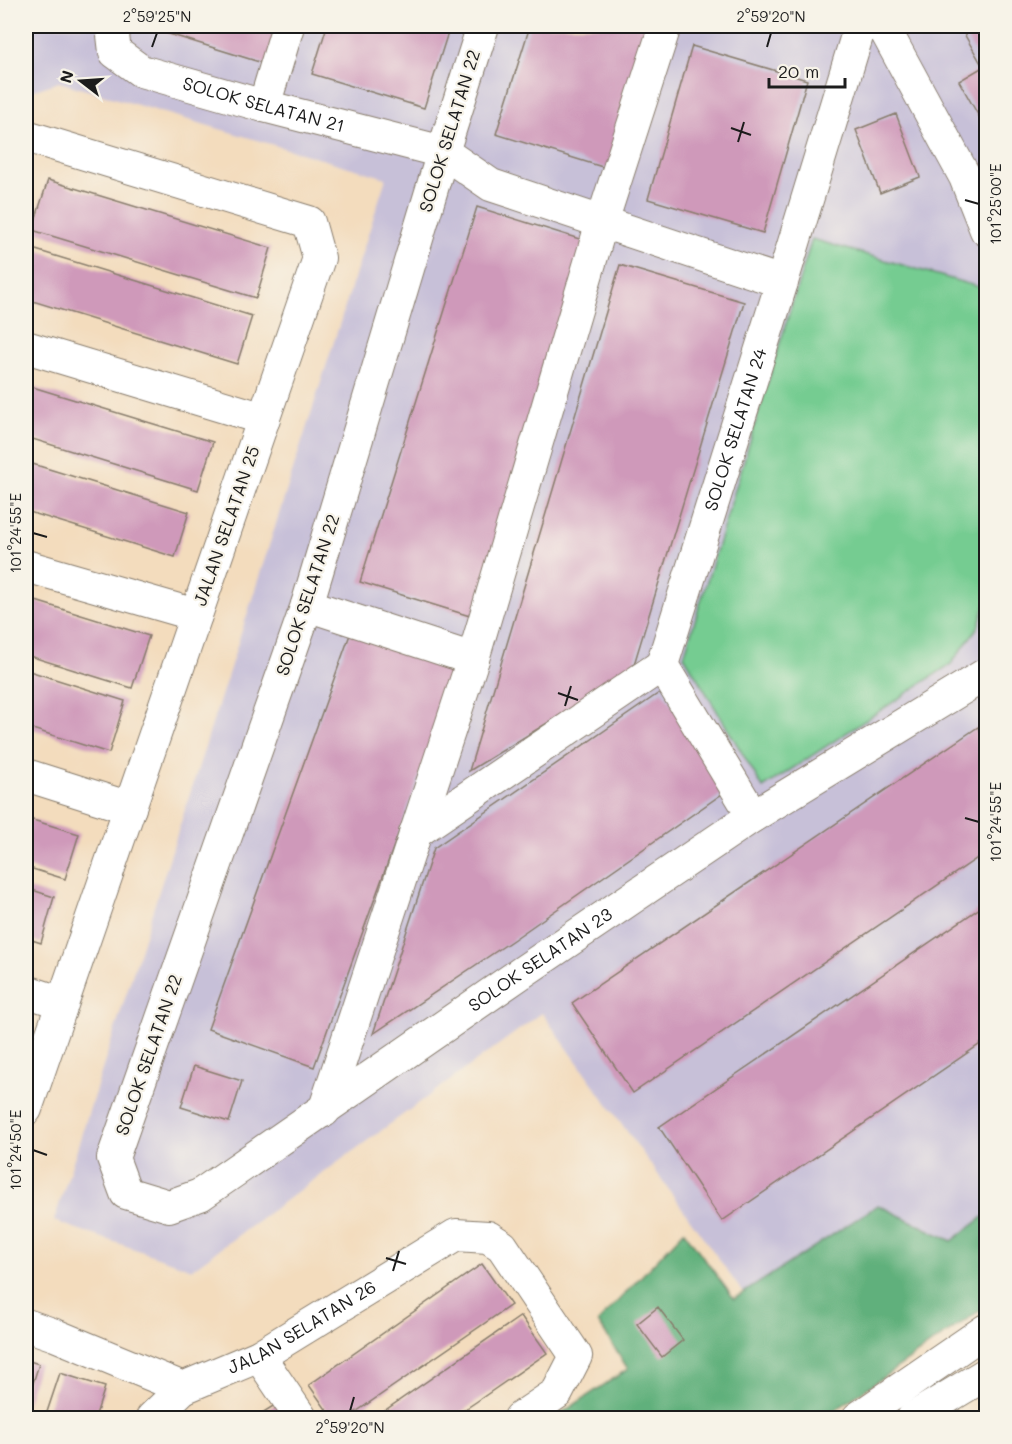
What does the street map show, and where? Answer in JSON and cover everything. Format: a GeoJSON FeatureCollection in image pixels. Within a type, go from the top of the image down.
{"type":"FeatureCollection","features":[{"type":"Feature","properties":{"kind":"street","name":"SOLOK SELATAN 21"},"geometry":{"type":"LineString","coordinates":[[116,26],[113,35],[115,52],[141,71],[264,106],[443,152]]}},
{"type":"Feature","properties":{"kind":"street"},"geometry":{"type":"LineString","coordinates":[[264,106],[288,26]]}},
{"type":"Feature","properties":{"kind":"street","name":"SOLOK SELATAN 22"},"geometry":{"type":"LineString","coordinates":[[113,1158],[307,605],[483,26]]}},
{"type":"Feature","properties":{"kind":"street"},"geometry":{"type":"LineString","coordinates":[[324,1111],[473,659],[602,222],[665,26]]}},
{"type":"Feature","properties":{"kind":"street","name":"SOLOK SELATAN 24"},"geometry":{"type":"LineString","coordinates":[[662,664],[783,282],[860,26]]}},
{"type":"Feature","properties":{"kind":"street"},"geometry":{"type":"LineString","coordinates":[[883,26],[965,177],[987,230]]}},
{"type":"Feature","properties":{"kind":"street","name":"JALAN SELATAN 25"},"geometry":{"type":"LineString","coordinates":[[26,136],[309,222],[319,258],[26,1109]]}},
{"type":"Feature","properties":{"kind":"street"},"geometry":{"type":"LineString","coordinates":[[443,152],[491,185],[783,282]]}},
{"type":"Feature","properties":{"kind":"street"},"geometry":{"type":"LineString","coordinates":[[26,347],[264,419]]}},
{"type":"Feature","properties":{"kind":"street"},"geometry":{"type":"LineString","coordinates":[[26,566],[196,615]]}},
{"type":"Feature","properties":{"kind":"street"},"geometry":{"type":"LineString","coordinates":[[307,605],[473,659]]}},
{"type":"Feature","properties":{"kind":"street"},"geometry":{"type":"LineString","coordinates":[[416,833],[662,664],[753,816]]}},
{"type":"Feature","properties":{"kind":"street","name":"SOLOK SELATAN 23"},"geometry":{"type":"LineString","coordinates":[[113,1158],[126,1193],[169,1206],[200,1195],[753,816],[987,674]]}},
{"type":"Feature","properties":{"kind":"street"},"geometry":{"type":"LineString","coordinates":[[26,775],[130,808]]}},
{"type":"Feature","properties":{"kind":"street"},"geometry":{"type":"LineString","coordinates":[[26,991],[62,1003]]}},
{"type":"Feature","properties":{"kind":"street","name":"JALAN SELATAN 26"},"geometry":{"type":"LineString","coordinates":[[183,1388],[259,1356],[456,1235],[488,1237],[502,1246],[576,1356],[557,1393],[520,1419]]}},
{"type":"Feature","properties":{"kind":"street"},"geometry":{"type":"LineString","coordinates":[[26,1325],[183,1388],[152,1419]]}},
{"type":"Feature","properties":{"kind":"street"},"geometry":{"type":"LineString","coordinates":[[858,1419],[987,1330]]}},
{"type":"Feature","properties":{"kind":"street"},"geometry":{"type":"LineString","coordinates":[[259,1356],[301,1419]]}},
{"type":"Feature","properties":{"kind":"street"},"geometry":{"type":"LineString","coordinates":[[913,1419],[987,1374]]}},
{"type":"Feature","properties":{"kind":"shaded area"},"geometry":{"type":"Polygon","coordinates":[[[26,26],[986,26],[986,1306],[830,1414],[542,1013],[192,1269],[54,1221],[386,178],[59,82],[26,93],[26,26]]]}},
{"type":"Feature","properties":{"kind":"green space"},"geometry":{"type":"Polygon","coordinates":[[[812,239],[986,289],[986,603],[978,627],[951,664],[763,788],[684,656],[812,239]]]}},
{"type":"Feature","properties":{"kind":"green space"},"geometry":{"type":"Polygon","coordinates":[[[878,1205],[952,1241],[986,1215],[986,1306],[824,1418],[554,1418],[628,1369],[598,1322],[684,1231],[734,1299],[878,1205]]]}},
{"type":"Feature","properties":{"kind":"building"},"geometry":{"type":"Polygon","coordinates":[[[157,26],[281,26],[269,65],[156,30],[157,26]]]}},
{"type":"Feature","properties":{"kind":"building"},"geometry":{"type":"Polygon","coordinates":[[[327,26],[450,26],[424,108],[312,74],[327,26]]]}},
{"type":"Feature","properties":{"kind":"building"},"geometry":{"type":"Polygon","coordinates":[[[530,26],[654,26],[609,169],[496,134],[530,26]]]}},
{"type":"Feature","properties":{"kind":"building"},"geometry":{"type":"Polygon","coordinates":[[[936,26],[953,26],[941,33],[936,26]]]}},
{"type":"Feature","properties":{"kind":"building"},"geometry":{"type":"Polygon","coordinates":[[[971,26],[986,26],[986,129],[959,81],[983,67],[962,30],[971,26]]]}},
{"type":"Feature","properties":{"kind":"building"},"geometry":{"type":"Polygon","coordinates":[[[692,46],[807,80],[763,233],[648,199],[692,46]]]}},
{"type":"Feature","properties":{"kind":"building"},"geometry":{"type":"Polygon","coordinates":[[[896,114],[920,177],[880,193],[856,130],[896,114]]]}},
{"type":"Feature","properties":{"kind":"building"},"geometry":{"type":"Polygon","coordinates":[[[48,180],[271,248],[256,298],[32,230],[48,180]]]}},
{"type":"Feature","properties":{"kind":"building"},"geometry":{"type":"Polygon","coordinates":[[[477,207],[589,242],[473,617],[360,582],[477,207]]]}},
{"type":"Feature","properties":{"kind":"building"},"geometry":{"type":"Polygon","coordinates":[[[26,247],[252,316],[237,364],[26,299],[26,247]]]}},
{"type":"Feature","properties":{"kind":"building"},"geometry":{"type":"Polygon","coordinates":[[[620,265],[744,302],[632,671],[469,771],[620,265]]]}},
{"type":"Feature","properties":{"kind":"building"},"geometry":{"type":"Polygon","coordinates":[[[26,385],[213,442],[198,490],[26,437],[26,385]]]}},
{"type":"Feature","properties":{"kind":"building"},"geometry":{"type":"Polygon","coordinates":[[[26,462],[189,512],[175,557],[26,511],[26,462]]]}},
{"type":"Feature","properties":{"kind":"building"},"geometry":{"type":"Polygon","coordinates":[[[26,598],[149,636],[132,688],[26,655],[26,598]]]}},
{"type":"Feature","properties":{"kind":"building"},"geometry":{"type":"Polygon","coordinates":[[[352,629],[458,668],[314,1067],[208,1029],[352,629]]]}},
{"type":"Feature","properties":{"kind":"building"},"geometry":{"type":"Polygon","coordinates":[[[26,670],[125,701],[109,753],[26,727],[26,670]]]}},
{"type":"Feature","properties":{"kind":"building"},"geometry":{"type":"Polygon","coordinates":[[[662,691],[729,789],[513,940],[373,1034],[434,848],[662,691]]]}},
{"type":"Feature","properties":{"kind":"building"},"geometry":{"type":"Polygon","coordinates":[[[978,727],[986,740],[986,852],[633,1093],[572,1003],[978,727]]]}},
{"type":"Feature","properties":{"kind":"building"},"geometry":{"type":"Polygon","coordinates":[[[26,818],[79,834],[65,879],[26,867],[26,818]]]}},
{"type":"Feature","properties":{"kind":"building"},"geometry":{"type":"Polygon","coordinates":[[[26,888],[54,897],[41,943],[26,938],[26,888]]]}},
{"type":"Feature","properties":{"kind":"building"},"geometry":{"type":"Polygon","coordinates":[[[986,904],[986,1040],[722,1221],[659,1127],[986,904]]]}},
{"type":"Feature","properties":{"kind":"building"},"geometry":{"type":"Polygon","coordinates":[[[194,1066],[242,1081],[229,1122],[181,1107],[194,1066]]]}},
{"type":"Feature","properties":{"kind":"building"},"geometry":{"type":"Polygon","coordinates":[[[482,1264],[511,1305],[347,1418],[332,1418],[309,1385],[482,1264]]]}},
{"type":"Feature","properties":{"kind":"building"},"geometry":{"type":"Polygon","coordinates":[[[658,1307],[683,1340],[662,1357],[637,1324],[658,1307]]]}},
{"type":"Feature","properties":{"kind":"building"},"geometry":{"type":"Polygon","coordinates":[[[521,1316],[547,1353],[452,1418],[374,1418],[521,1316]]]}},
{"type":"Feature","properties":{"kind":"building"},"geometry":{"type":"Polygon","coordinates":[[[26,1360],[39,1364],[26,1405],[26,1360]]]}},
{"type":"Feature","properties":{"kind":"building"},"geometry":{"type":"Polygon","coordinates":[[[60,1373],[105,1387],[95,1418],[45,1418],[60,1373]]]}},
{"type":"Feature","properties":{"kind":"building"},"geometry":{"type":"Polygon","coordinates":[[[289,1396],[303,1418],[254,1418],[289,1396]]]}}]}
